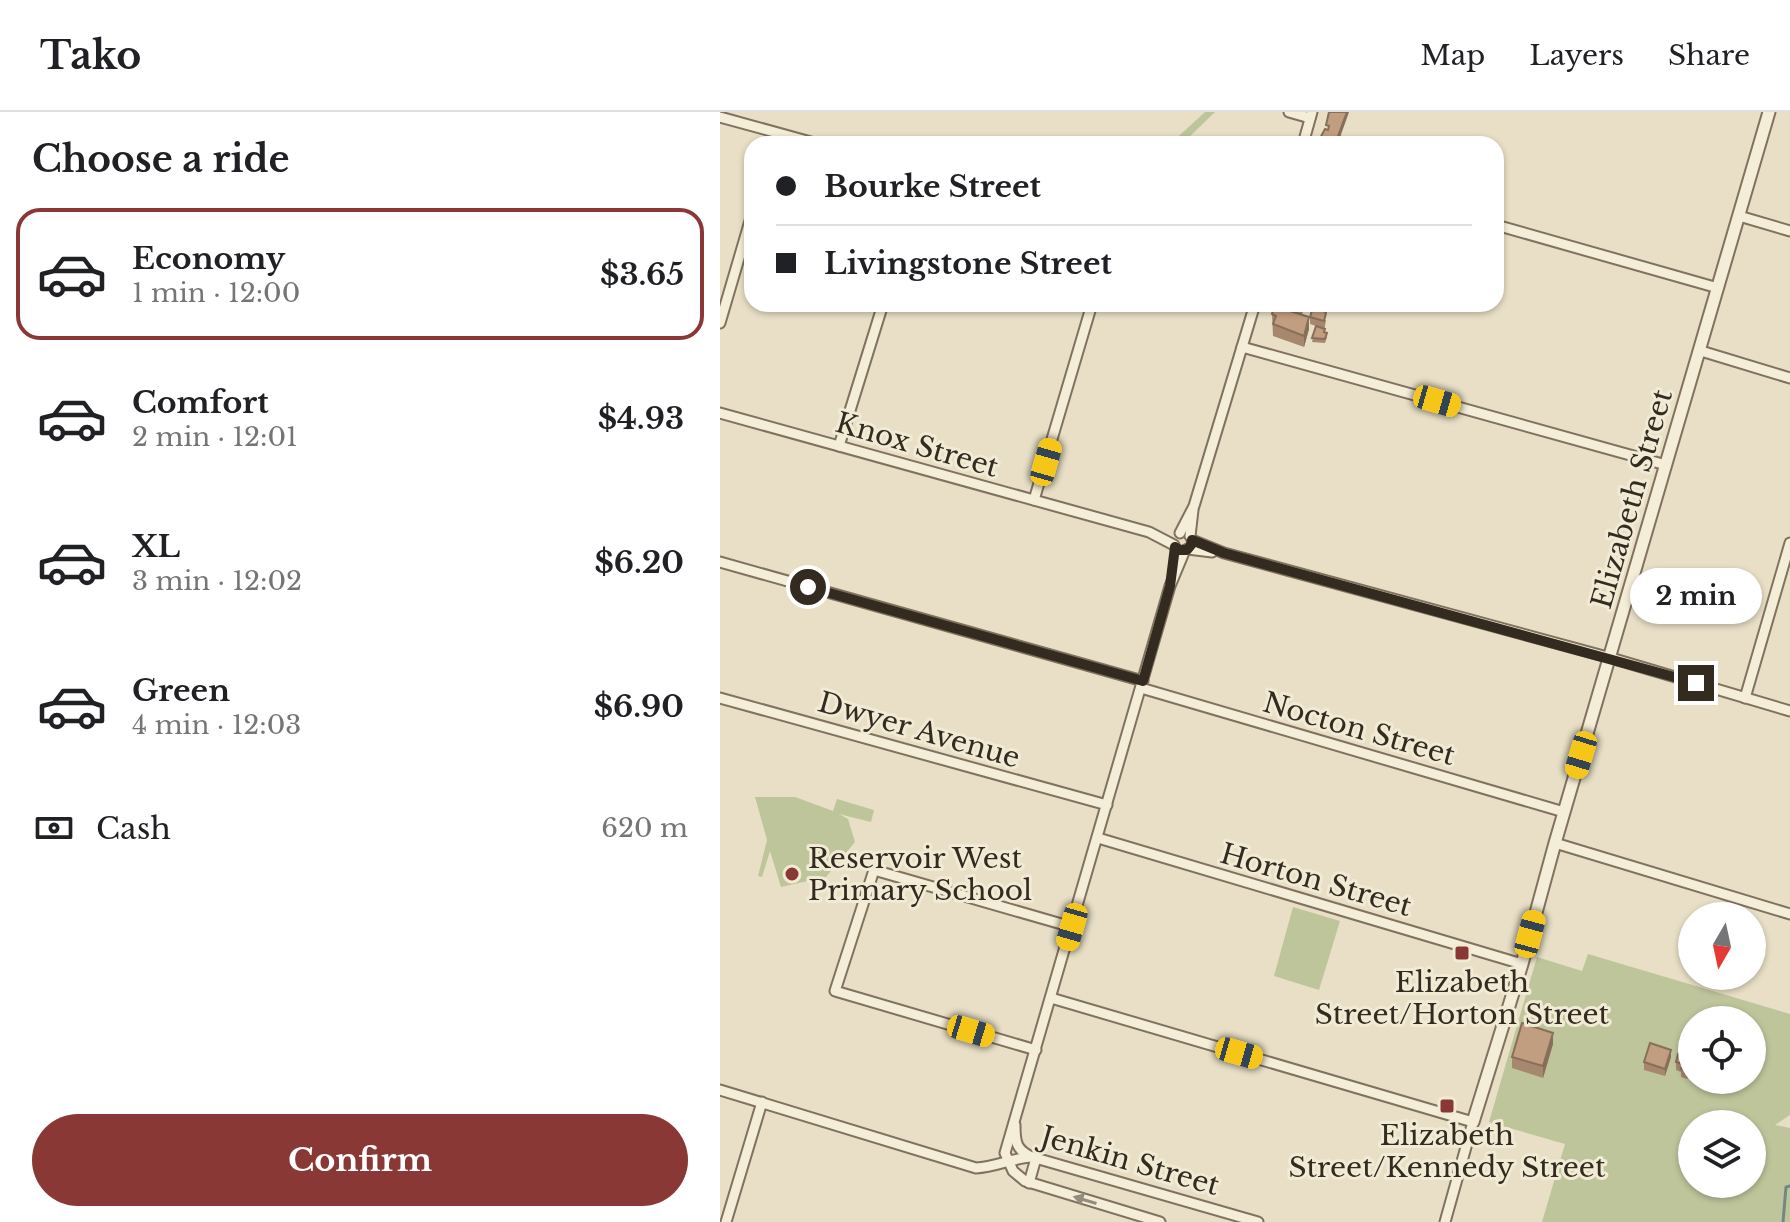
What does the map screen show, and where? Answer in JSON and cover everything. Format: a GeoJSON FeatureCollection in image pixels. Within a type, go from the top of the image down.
{"type":"FeatureCollection","features":[{"type":"Feature","properties":{"kind":"street"},"geometry":{"type":"LineString","coordinates":[[1289,112],[1311,115],[1305,136]]}},
{"type":"Feature","properties":{"kind":"street","name":"Elizabeth Street"},"geometry":{"type":"LineString","coordinates":[[1445,1222],[1701,351],[1768,112]]}},
{"type":"Feature","properties":{"kind":"street"},"geometry":{"type":"LineString","coordinates":[[720,117],[770,136]]}},
{"type":"Feature","properties":{"kind":"street"},"geometry":{"type":"LineString","coordinates":[[1739,216],[1790,231]]}},
{"type":"Feature","properties":{"kind":"street"},"geometry":{"type":"LineString","coordinates":[[1504,227],[1718,288]]}},
{"type":"Feature","properties":{"kind":"street"},"geometry":{"type":"LineString","coordinates":[[720,323],[744,241]]}},
{"type":"Feature","properties":{"kind":"street"},"geometry":{"type":"LineString","coordinates":[[839,446],[881,312]]}},
{"type":"Feature","properties":{"kind":"street"},"geometry":{"type":"LineString","coordinates":[[1034,500],[1090,312]]}},
{"type":"Feature","properties":{"kind":"street"},"geometry":{"type":"LineString","coordinates":[[1160,1222],[1029,1183],[1013,1171],[1007,1160],[1006,1145],[1253,312]]}},
{"type":"Feature","properties":{"kind":"street"},"geometry":{"type":"LineString","coordinates":[[1242,347],[1666,465]]}},
{"type":"Feature","properties":{"kind":"street"},"geometry":{"type":"LineString","coordinates":[[1701,351],[1790,378]]}},
{"type":"Feature","properties":{"kind":"street","name":"Knox Street"},"geometry":{"type":"LineString","coordinates":[[720,413],[1611,658],[1790,711]]}},
{"type":"Feature","properties":{"kind":"street"},"geometry":{"type":"LineString","coordinates":[[1745,698],[1790,543]]}},
{"type":"Feature","properties":{"kind":"street","name":"Nocton Street"},"geometry":{"type":"LineString","coordinates":[[720,562],[1142,684],[1564,812]]}},
{"type":"Feature","properties":{"kind":"street","name":"Dwyer Avenue"},"geometry":{"type":"LineString","coordinates":[[720,698],[1107,805]]}},
{"type":"Feature","properties":{"kind":"street","name":"Horton Street"},"geometry":{"type":"LineString","coordinates":[[1098,838],[1522,964]]}},
{"type":"Feature","properties":{"kind":"street"},"geometry":{"type":"LineString","coordinates":[[1555,843],[1790,914]]}},
{"type":"Feature","properties":{"kind":"street"},"geometry":{"type":"LineString","coordinates":[[1036,1050],[835,991],[874,870],[1072,927]]}},
{"type":"Feature","properties":{"kind":"street"},"geometry":{"type":"LineString","coordinates":[[1051,998],[1473,1122]]}},
{"type":"Feature","properties":{"kind":"street"},"geometry":{"type":"LineString","coordinates":[[720,1090],[976,1168],[990,1167],[1007,1160],[1034,1158],[1029,1183]]}},
{"type":"Feature","properties":{"kind":"street"},"geometry":{"type":"LineString","coordinates":[[726,1222],[762,1102]]}},
{"type":"Feature","properties":{"kind":"street","name":"Jenkin Street"},"geometry":{"type":"LineString","coordinates":[[1015,1121],[1017,1147],[1034,1158],[1226,1217],[1258,1222]]}},
{"type":"Feature","properties":{"kind":"green space"},"geometry":{"type":"Polygon","coordinates":[[[1205,112],[1215,112],[1190,136],[1179,136],[1205,112]]]}},
{"type":"Feature","properties":{"kind":"green space"},"geometry":{"type":"Polygon","coordinates":[[[755,797],[795,797],[833,811],[837,799],[874,810],[871,822],[839,814],[848,819],[855,842],[826,877],[781,887],[770,851],[762,877],[758,876],[767,840],[755,797]]]}},
{"type":"Feature","properties":{"kind":"green space"},"geometry":{"type":"Polygon","coordinates":[[[1293,907],[1340,921],[1319,990],[1274,976],[1293,907]]]}},
{"type":"Feature","properties":{"kind":"green space"},"geometry":{"type":"Polygon","coordinates":[[[1588,954],[1678,981],[1678,990],[1709,990],[1763,1006],[1678,1006],[1678,1094],[1766,1094],[1766,1007],[1790,1014],[1790,1115],[1775,1125],[1790,1128],[1790,1222],[1542,1222],[1565,1144],[1489,1122],[1537,957],[1582,971],[1588,954]]]}},
{"type":"Feature","properties":{"kind":"building"},"geometry":{"type":"Polygon","coordinates":[[[1329,112],[1347,112],[1338,136],[1321,136],[1325,129],[1328,130],[1329,126],[1326,125],[1329,112]]]}},
{"type":"Feature","properties":{"kind":"building"},"geometry":{"type":"Polygon","coordinates":[[[1293,312],[1309,317],[1304,336],[1273,324],[1276,316],[1272,314],[1293,312]]]}},
{"type":"Feature","properties":{"kind":"building"},"geometry":{"type":"Polygon","coordinates":[[[1312,312],[1326,313],[1324,321],[1310,317],[1312,312]]]}},
{"type":"Feature","properties":{"kind":"building"},"geometry":{"type":"Polygon","coordinates":[[[1316,326],[1325,329],[1325,339],[1312,338],[1316,326]]]}},
{"type":"Feature","properties":{"kind":"building"},"geometry":{"type":"Polygon","coordinates":[[[1522,1023],[1553,1033],[1543,1066],[1512,1057],[1522,1023]]]}},
{"type":"Feature","properties":{"kind":"building"},"geometry":{"type":"Polygon","coordinates":[[[1650,1043],[1671,1050],[1665,1069],[1644,1062],[1650,1043]]]}},
{"type":"Feature","properties":{"kind":"waterway"},"geometry":{"type":"LineString","coordinates":[[1783,1222],[1786,1187],[1790,1186]]}},
{"type":"Feature","properties":{"kind":"place","name":"Reservoir West Primary School"},"geometry":{"type":"Point","coordinates":[792,874]}},
{"type":"Feature","properties":{"kind":"place","name":"Elizabeth Street/Horton Street"},"geometry":{"type":"Point","coordinates":[1462,953]}},
{"type":"Feature","properties":{"kind":"place","name":"Elizabeth Street/Kennedy Street"},"geometry":{"type":"Point","coordinates":[1447,1106]}},
{"type":"Feature","properties":{"kind":"route"},"geometry":{"type":"LineString","coordinates":[[808,587],[1143,681],[1170,586],[1175,547],[1187,550],[1192,540],[1224,553],[1696,683]]}}]}
